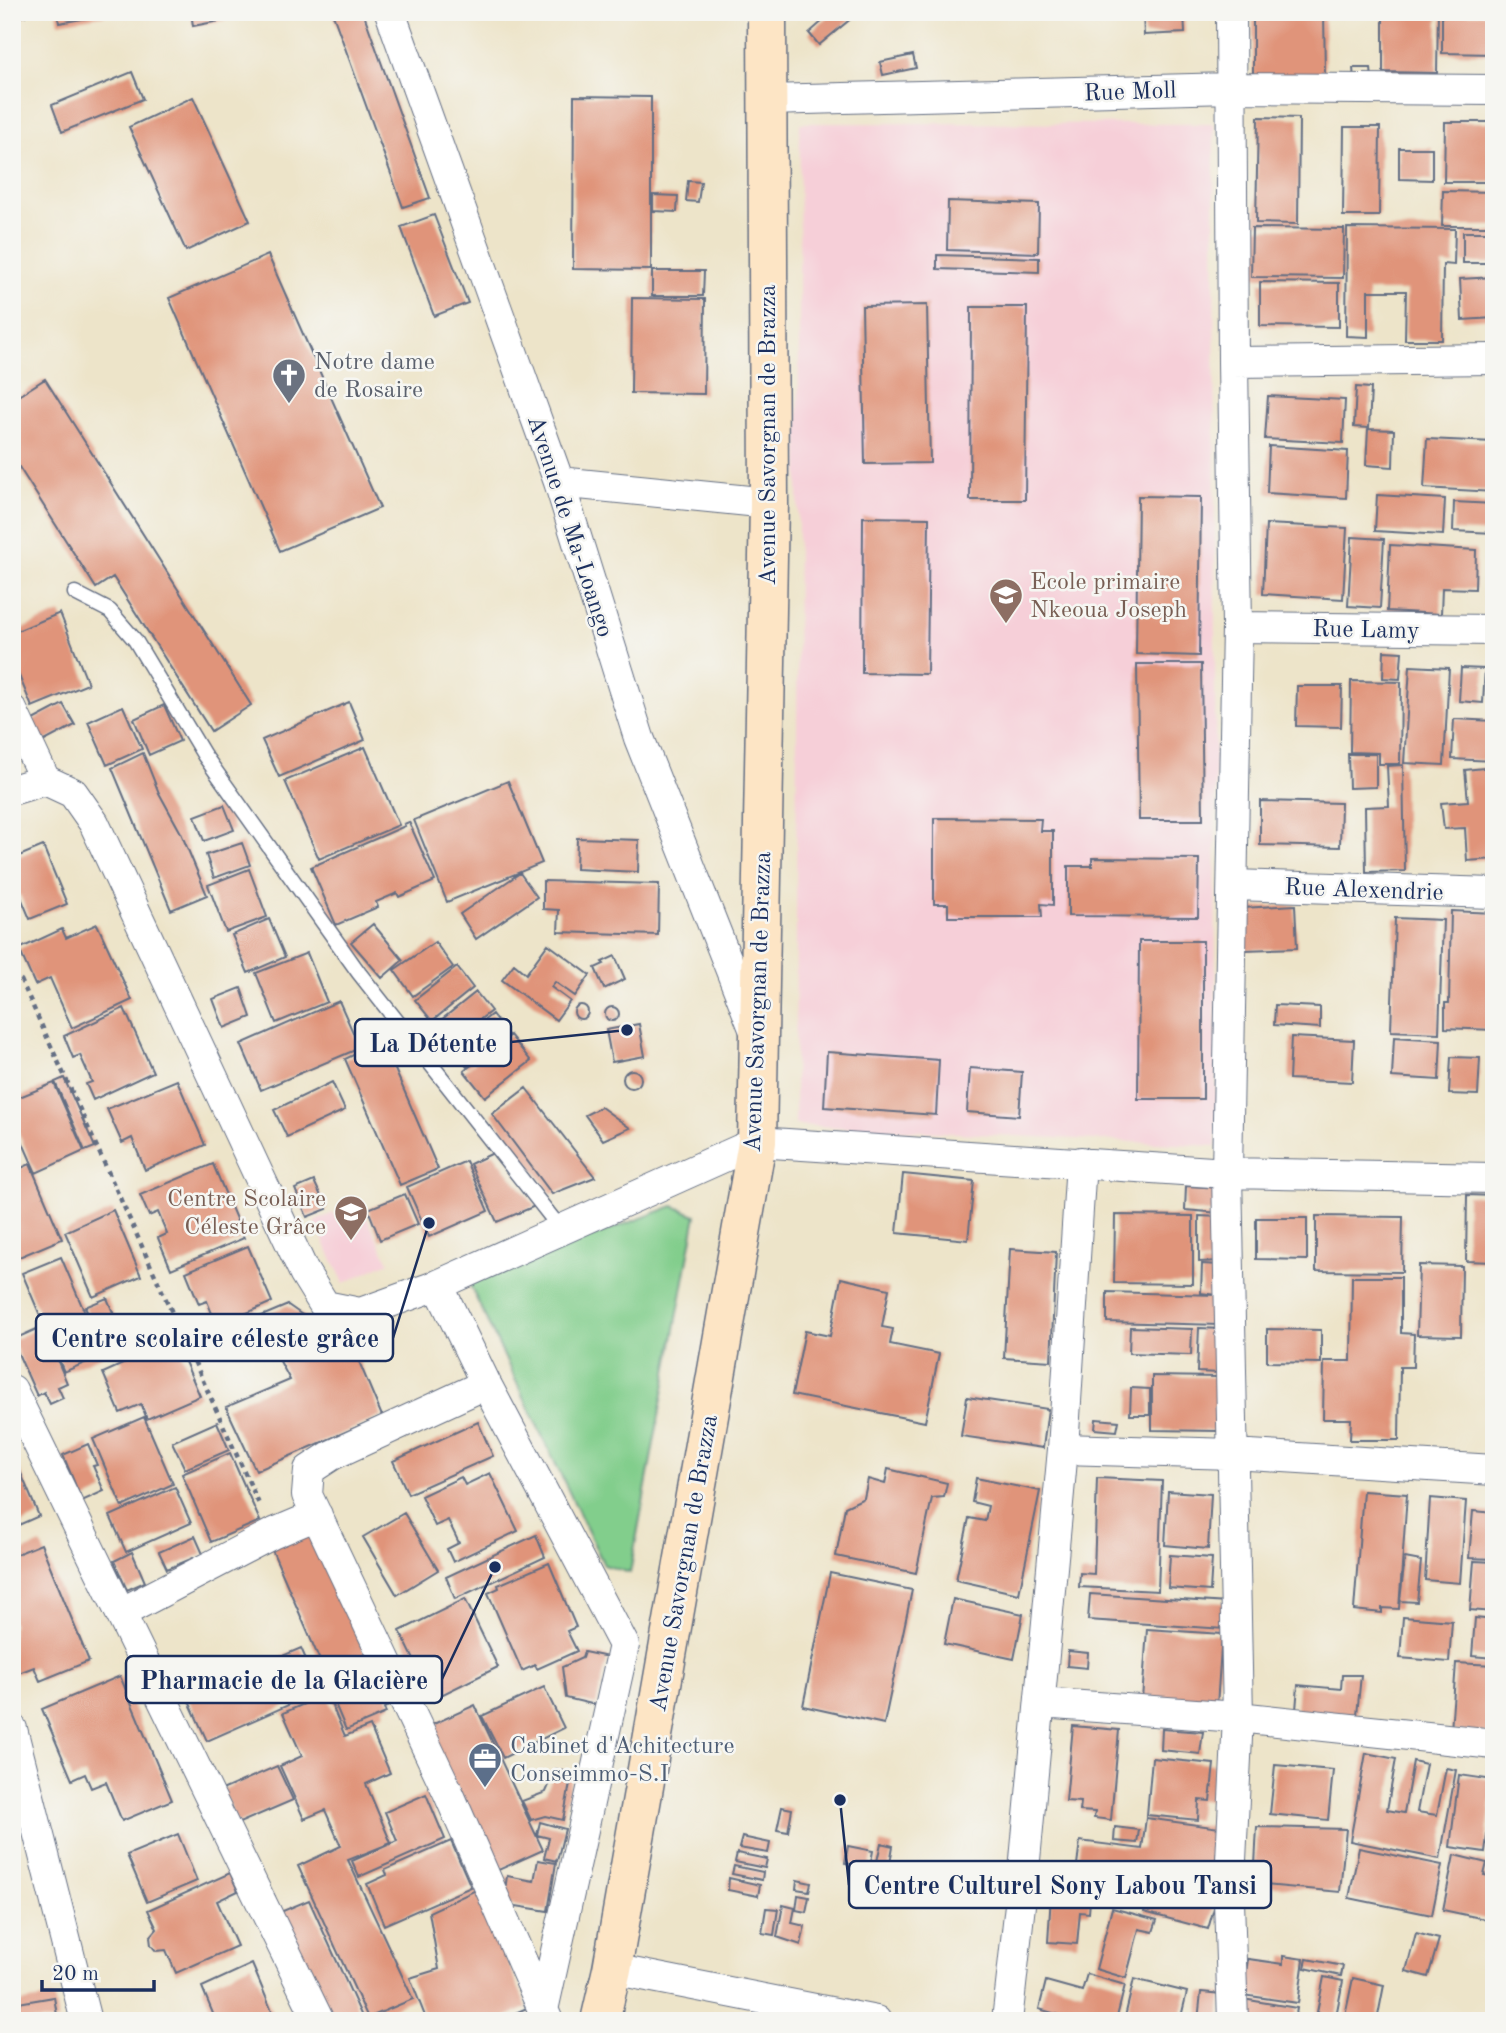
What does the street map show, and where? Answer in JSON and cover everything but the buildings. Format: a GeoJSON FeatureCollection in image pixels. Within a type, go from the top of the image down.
{"type":"FeatureCollection","features":[{"type":"Feature","properties":{"kind":"main road","name":"Avenue Savorgnan de Brazza"},"geometry":{"type":"LineString","coordinates":[[600,2021],[612,1969],[757,1142],[769,503],[767,12]]}},
{"type":"Feature","properties":{"kind":"street","name":"Avenue de Ma-Loango"},"geometry":{"type":"LineString","coordinates":[[390,12],[559,482],[639,737],[758,1038]]}},
{"type":"Feature","properties":{"kind":"street"},"geometry":{"type":"LineString","coordinates":[[1231,12],[1237,627],[1227,1173],[1238,1717],[1228,1901],[1233,2021]]}},
{"type":"Feature","properties":{"kind":"street","name":"Rue Moll"},"geometry":{"type":"LineString","coordinates":[[767,100],[1231,88],[1494,90]]}},
{"type":"Feature","properties":{"kind":"street"},"geometry":{"type":"LineString","coordinates":[[1233,362],[1494,359]]}},
{"type":"Feature","properties":{"kind":"street"},"geometry":{"type":"LineString","coordinates":[[559,482],[769,503]]}},
{"type":"Feature","properties":{"kind":"street","name":"Rue Lamy"},"geometry":{"type":"LineString","coordinates":[[1237,627],[1494,630]]}},
{"type":"Feature","properties":{"kind":"street"},"geometry":{"type":"LineString","coordinates":[[12,710],[45,780],[73,793],[94,823],[299,1259],[325,1306],[360,1313],[438,1285],[560,1228],[757,1142],[1227,1173],[1494,1178]]}},
{"type":"Feature","properties":{"kind":"street"},"geometry":{"type":"LineString","coordinates":[[12,790],[45,780]]}},
{"type":"Feature","properties":{"kind":"street","name":"Rue Alexendrie"},"geometry":{"type":"LineString","coordinates":[[1234,885],[1494,893]]}},
{"type":"Feature","properties":{"kind":"street"},"geometry":{"type":"LineString","coordinates":[[1007,2021],[1063,1449],[1081,1162]]}},
{"type":"Feature","properties":{"kind":"street"},"geometry":{"type":"LineString","coordinates":[[438,1285],[485,1384],[624,1645],[546,2015]]}},
{"type":"Feature","properties":{"kind":"street"},"geometry":{"type":"LineString","coordinates":[[485,1384],[332,1455],[309,1470],[307,1495],[448,1793],[546,2015]]}},
{"type":"Feature","properties":{"kind":"street"},"geometry":{"type":"LineString","coordinates":[[12,1390],[318,2021]]}},
{"type":"Feature","properties":{"kind":"street"},"geometry":{"type":"LineString","coordinates":[[1063,1449],[1233,1454],[1494,1470]]}},
{"type":"Feature","properties":{"kind":"street"},"geometry":{"type":"LineString","coordinates":[[121,1614],[272,1534],[317,1515]]}},
{"type":"Feature","properties":{"kind":"street"},"geometry":{"type":"LineString","coordinates":[[1040,1703],[1238,1717],[1494,1744]]}},
{"type":"Feature","properties":{"kind":"street"},"geometry":{"type":"LineString","coordinates":[[12,1730],[86,2021]]}},
{"type":"Feature","properties":{"kind":"street"},"geometry":{"type":"LineString","coordinates":[[612,1969],[876,2021]]}},
{"type":"Feature","properties":{"kind":"lane"},"geometry":{"type":"LineString","coordinates":[[75,593],[110,611],[135,640],[211,766],[359,974],[560,1228]]}},
{"type":"Feature","properties":{"kind":"path"},"geometry":{"type":"LineString","coordinates":[[12,974],[21,980],[272,1534]]}},
{"type":"Feature","properties":{"kind":"shaded area","name":"Ecole primaire Nkeoua Joseph"},"geometry":{"type":"Polygon","coordinates":[[[800,123],[1214,124],[1216,1146],[795,1125],[800,123]]]}},
{"type":"Feature","properties":{"kind":"shaded area","name":"Centre Scolaire Céleste Grâce"},"geometry":{"type":"Polygon","coordinates":[[[362,1208],[389,1262],[344,1283],[314,1222],[333,1213],[337,1220],[362,1208]]]}},
{"type":"Feature","properties":{"kind":"green space"},"geometry":{"type":"Polygon","coordinates":[[[673,1206],[696,1215],[630,1573],[604,1565],[469,1283],[673,1206]]]}},
{"type":"Feature","properties":{"kind":"place","name":"Notre dame de Rosaire"},"geometry":{"type":"Point","coordinates":[289,405]}},
{"type":"Feature","properties":{"kind":"place","name":"Ecole primaire Nkeoua Joseph"},"geometry":{"type":"Point","coordinates":[1006,625]}},
{"type":"Feature","properties":{"kind":"place","name":"La Détente"},"geometry":{"type":"Point","coordinates":[627,1030]}},
{"type":"Feature","properties":{"kind":"place","name":"Centre scolaire céleste grâce"},"geometry":{"type":"Point","coordinates":[429,1223]}},
{"type":"Feature","properties":{"kind":"place","name":"Centre Scolaire Céleste Grâce"},"geometry":{"type":"Point","coordinates":[351,1242]}},
{"type":"Feature","properties":{"kind":"place","name":"Pharmacie de la Glacière"},"geometry":{"type":"Point","coordinates":[495,1567]}},
{"type":"Feature","properties":{"kind":"place","name":"Cabinet d'Achitecture Conseimmo-S.I"},"geometry":{"type":"Point","coordinates":[485,1789]}},
{"type":"Feature","properties":{"kind":"place","name":"Centre Culturel Sony Labou Tansi"},"geometry":{"type":"Point","coordinates":[840,1800]}}]}
